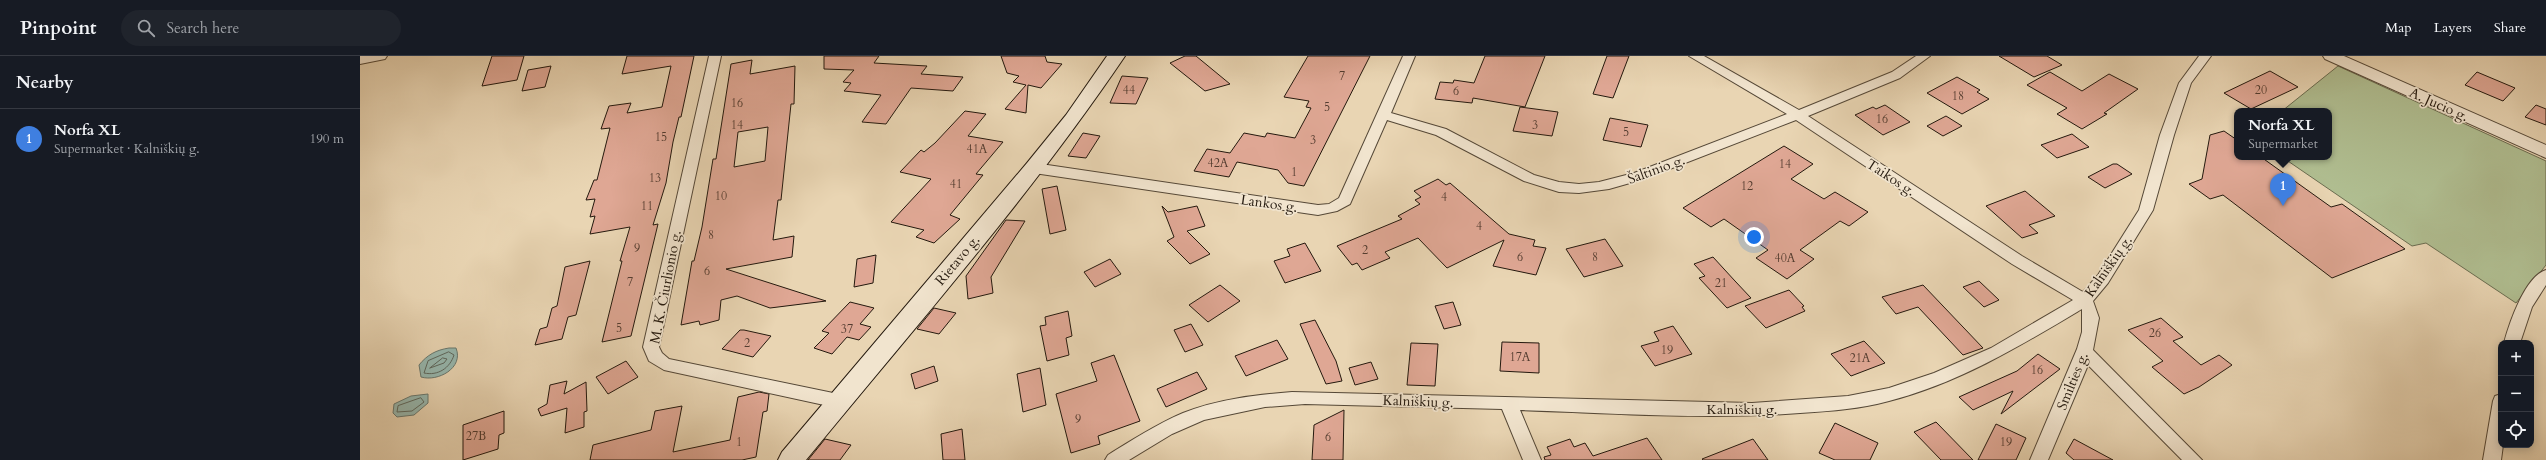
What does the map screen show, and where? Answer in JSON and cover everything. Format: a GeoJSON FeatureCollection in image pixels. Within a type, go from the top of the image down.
{"type":"FeatureCollection","features":[{"type":"Feature","properties":{"kind":"main road","name":"Rietavo g."},"geometry":{"type":"LineString","coordinates":[[791,460],[838,401],[1034,168],[1073,119],[1116,56]]}},
{"type":"Feature","properties":{"kind":"street"},"geometry":{"type":"LineString","coordinates":[[360,60],[381,56]]}},
{"type":"Feature","properties":{"kind":"street","name":"M. K. Čiurlionio g."},"geometry":{"type":"LineString","coordinates":[[715,56],[651,347],[655,357],[664,364],[838,401]]}},
{"type":"Feature","properties":{"kind":"street","name":"Lankos g."},"geometry":{"type":"LineString","coordinates":[[1034,168],[1318,210],[1332,208],[1345,201],[1409,56]]}},
{"type":"Feature","properties":{"kind":"street","name":"Taikos g."},"geometry":{"type":"LineString","coordinates":[[1695,56],[1798,115],[2017,260],[2085,300]]}},
{"type":"Feature","properties":{"kind":"street","name":"Šaltinio g."},"geometry":{"type":"LineString","coordinates":[[1383,115],[1441,131],[1539,181],[1558,187],[1575,189],[1606,186],[1639,176],[1896,76],[1924,56]]}},
{"type":"Feature","properties":{"kind":"street","name":"Kalniškių g."},"geometry":{"type":"LineString","coordinates":[[1114,460],[1165,430],[1200,414],[1257,401],[1305,397],[1509,405],[1752,410],[1848,403],[1889,395],[1940,378],[1997,352],[2085,300],[2103,279],[2146,210],[2167,135],[2185,83],[2205,56]]}},
{"type":"Feature","properties":{"kind":"street","name":"A. Jucio g."},"geometry":{"type":"LineString","coordinates":[[2331,56],[2546,152]]}},
{"type":"Feature","properties":{"kind":"street"},"geometry":{"type":"LineString","coordinates":[[2513,340],[2517,324],[2534,288],[2546,275]]}},
{"type":"Feature","properties":{"kind":"street","name":"Smilties g."},"geometry":{"type":"LineString","coordinates":[[2039,460],[2085,352],[2092,319],[2090,309],[2085,300]]}},
{"type":"Feature","properties":{"kind":"street"},"geometry":{"type":"LineString","coordinates":[[2085,352],[2193,460]]}},
{"type":"Feature","properties":{"kind":"street"},"geometry":{"type":"LineString","coordinates":[[1509,405],[1532,460]]}},
{"type":"Feature","properties":{"kind":"street"},"geometry":{"type":"LineString","coordinates":[[2492,460],[2499,412]]}},
{"type":"Feature","properties":{"kind":"green space"},"geometry":{"type":"Polygon","coordinates":[[[2338,66],[2546,161],[2546,265],[2516,303],[2426,243],[2412,246],[2286,160],[2332,160],[2332,108],[2286,108],[2338,66]]]}},
{"type":"Feature","properties":{"kind":"water"},"geometry":{"type":"Polygon","coordinates":[[[456,348],[456,362],[453,367],[442,375],[428,378],[421,377],[419,365],[422,361],[440,350],[456,348]]]}},
{"type":"Feature","properties":{"kind":"water"},"geometry":{"type":"Polygon","coordinates":[[[428,394],[428,403],[414,415],[397,417],[393,413],[394,404],[411,396],[428,394]]]}},
{"type":"Feature","properties":{"kind":"building"},"geometry":{"type":"Polygon","coordinates":[[[492,56],[524,56],[517,80],[482,86],[492,56]]]}},
{"type":"Feature","properties":{"kind":"building"},"geometry":{"type":"Polygon","coordinates":[[[627,56],[694,56],[681,117],[679,117],[673,142],[666,183],[653,225],[658,224],[631,336],[602,342],[622,261],[620,261],[630,227],[590,234],[595,216],[590,217],[595,199],[586,200],[594,180],[597,180],[610,128],[601,129],[609,106],[631,103],[627,113],[662,107],[671,66],[622,74],[627,56]]]}},
{"type":"Feature","properties":{"kind":"building"},"geometry":{"type":"Polygon","coordinates":[[[824,56],[879,56],[874,63],[927,66],[921,74],[963,77],[953,91],[911,88],[886,124],[862,122],[881,95],[844,91],[851,83],[843,82],[854,70],[824,69],[824,56]]]}},
{"type":"Feature","properties":{"kind":"building"},"geometry":{"type":"Polygon","coordinates":[[[1001,56],[1045,56],[1047,62],[1062,64],[1041,88],[1028,85],[1026,113],[1005,109],[1026,85],[1013,82],[1019,76],[1007,73],[1001,56]]]}},
{"type":"Feature","properties":{"kind":"building"},"geometry":{"type":"Polygon","coordinates":[[[1185,56],[1196,56],[1230,84],[1205,91],[1170,63],[1185,56]]]}},
{"type":"Feature","properties":{"kind":"building"},"geometry":{"type":"Polygon","coordinates":[[[1308,56],[1370,56],[1304,186],[1288,183],[1278,170],[1237,162],[1229,177],[1194,171],[1207,149],[1230,153],[1244,133],[1265,137],[1267,133],[1295,138],[1311,108],[1306,107],[1309,101],[1284,97],[1308,56]]]}},
{"type":"Feature","properties":{"kind":"building"},"geometry":{"type":"Polygon","coordinates":[[[1485,56],[1545,56],[1525,107],[1473,98],[1472,103],[1435,99],[1440,82],[1453,83],[1454,80],[1474,83],[1485,56]]]}},
{"type":"Feature","properties":{"kind":"building"},"geometry":{"type":"Polygon","coordinates":[[[1607,56],[1629,56],[1613,98],[1593,94],[1607,56]]]}},
{"type":"Feature","properties":{"kind":"building"},"geometry":{"type":"Polygon","coordinates":[[[1999,56],[2047,56],[2062,65],[2034,77],[1999,56]]]}},
{"type":"Feature","properties":{"kind":"building"},"geometry":{"type":"Polygon","coordinates":[[[752,60],[750,74],[795,66],[794,104],[791,104],[781,200],[778,200],[773,240],[794,236],[792,257],[726,269],[826,301],[770,308],[737,296],[721,300],[719,320],[700,325],[699,321],[681,325],[692,261],[694,261],[702,227],[713,159],[716,159],[731,64],[752,60]],[[768,127],[738,132],[734,167],[765,161],[768,127]]]}},
{"type":"Feature","properties":{"kind":"building"},"geometry":{"type":"Polygon","coordinates":[[[551,66],[545,87],[522,91],[528,70],[551,66]]]}},
{"type":"Feature","properties":{"kind":"building"},"geometry":{"type":"Polygon","coordinates":[[[2270,71],[2298,87],[2253,108],[2249,108],[2224,93],[2270,71]]]}},
{"type":"Feature","properties":{"kind":"building"},"geometry":{"type":"Polygon","coordinates":[[[2050,72],[2082,91],[2109,74],[2138,89],[2104,113],[2107,114],[2082,129],[2057,114],[2067,108],[2027,85],[2050,72]]]}},
{"type":"Feature","properties":{"kind":"building"},"geometry":{"type":"Polygon","coordinates":[[[2477,72],[2515,88],[2503,101],[2465,85],[2477,72]]]}},
{"type":"Feature","properties":{"kind":"building"},"geometry":{"type":"Polygon","coordinates":[[[1122,76],[1148,78],[1136,104],[1110,103],[1122,76]]]}},
{"type":"Feature","properties":{"kind":"building"},"geometry":{"type":"Polygon","coordinates":[[[1957,77],[1980,90],[1977,92],[1989,99],[1962,114],[1927,93],[1957,77]]]}},
{"type":"Feature","properties":{"kind":"building"},"geometry":{"type":"Polygon","coordinates":[[[1885,105],[1910,122],[1883,135],[1855,115],[1873,107],[1876,109],[1885,105]]]}},
{"type":"Feature","properties":{"kind":"building"},"geometry":{"type":"Polygon","coordinates":[[[2536,105],[2546,109],[2546,125],[2525,117],[2536,105]]]}},
{"type":"Feature","properties":{"kind":"building"},"geometry":{"type":"Polygon","coordinates":[[[1520,107],[1558,112],[1552,136],[1513,131],[1520,107]]]}},
{"type":"Feature","properties":{"kind":"building"},"geometry":{"type":"Polygon","coordinates":[[[965,111],[986,114],[968,136],[1003,142],[976,174],[983,175],[950,215],[960,219],[934,243],[916,237],[924,230],[891,222],[931,179],[900,172],[921,150],[924,152],[935,143],[965,111]]]}},
{"type":"Feature","properties":{"kind":"building"},"geometry":{"type":"Polygon","coordinates":[[[1946,116],[1962,126],[1943,136],[1927,126],[1946,116]]]}},
{"type":"Feature","properties":{"kind":"building"},"geometry":{"type":"Polygon","coordinates":[[[1610,118],[1648,125],[1641,147],[1603,140],[1610,118]]]}},
{"type":"Feature","properties":{"kind":"building"},"geometry":{"type":"Polygon","coordinates":[[[2224,131],[2234,138],[2234,160],[2265,160],[2331,207],[2342,204],[2405,249],[2332,278],[2223,195],[2210,199],[2189,184],[2202,179],[2210,135],[2224,131]]]}},
{"type":"Feature","properties":{"kind":"building"},"geometry":{"type":"Polygon","coordinates":[[[1083,133],[1100,136],[1086,158],[1068,156],[1083,133]]]}},
{"type":"Feature","properties":{"kind":"building"},"geometry":{"type":"Polygon","coordinates":[[[2072,134],[2089,147],[2057,158],[2041,145],[2072,134]]]}},
{"type":"Feature","properties":{"kind":"building"},"geometry":{"type":"Polygon","coordinates":[[[1784,146],[1813,164],[1791,179],[1824,199],[1835,192],[1868,212],[1849,226],[1840,221],[1800,250],[1814,259],[1787,279],[1756,258],[1768,250],[1724,219],[1711,227],[1683,208],[1784,146]]]}},
{"type":"Feature","properties":{"kind":"building"},"geometry":{"type":"Polygon","coordinates":[[[2113,164],[2117,164],[2132,174],[2105,188],[2088,177],[2113,164]]]}},
{"type":"Feature","properties":{"kind":"building"},"geometry":{"type":"Polygon","coordinates":[[[1438,179],[1446,185],[1450,183],[1509,234],[1535,240],[1533,246],[1546,248],[1536,275],[1493,266],[1504,240],[1447,268],[1418,238],[1385,252],[1390,258],[1362,270],[1357,263],[1352,265],[1337,246],[1402,219],[1398,216],[1420,204],[1415,200],[1421,197],[1414,191],[1438,179]]]}},
{"type":"Feature","properties":{"kind":"building"},"geometry":{"type":"Polygon","coordinates":[[[1057,186],[1066,230],[1050,234],[1042,189],[1057,186]]]}},
{"type":"Feature","properties":{"kind":"building"},"geometry":{"type":"Polygon","coordinates":[[[2025,191],[2055,216],[2029,225],[2038,233],[2022,238],[1986,206],[2025,191]]]}},
{"type":"Feature","properties":{"kind":"building"},"geometry":{"type":"Polygon","coordinates":[[[1162,206],[1168,212],[1197,206],[1205,226],[1187,231],[1210,254],[1190,264],[1167,241],[1174,237],[1162,206]]]}},
{"type":"Feature","properties":{"kind":"building"},"geometry":{"type":"Polygon","coordinates":[[[1006,220],[1025,221],[991,277],[993,293],[968,299],[966,276],[1006,220]]]}},
{"type":"Feature","properties":{"kind":"building"},"geometry":{"type":"Polygon","coordinates":[[[1605,239],[1623,266],[1584,277],[1566,249],[1605,239]]]}},
{"type":"Feature","properties":{"kind":"building"},"geometry":{"type":"Polygon","coordinates":[[[1305,243],[1321,271],[1285,283],[1274,261],[1290,256],[1287,249],[1305,243]]]}},
{"type":"Feature","properties":{"kind":"building"},"geometry":{"type":"Polygon","coordinates":[[[876,255],[873,283],[854,287],[857,259],[876,255]]]}},
{"type":"Feature","properties":{"kind":"building"},"geometry":{"type":"Polygon","coordinates":[[[1713,257],[1751,298],[1727,308],[1699,278],[1705,276],[1694,264],[1713,257]]]}},
{"type":"Feature","properties":{"kind":"building"},"geometry":{"type":"Polygon","coordinates":[[[1110,259],[1121,274],[1095,287],[1084,272],[1110,259]]]}},
{"type":"Feature","properties":{"kind":"building"},"geometry":{"type":"Polygon","coordinates":[[[590,261],[576,315],[568,317],[562,339],[535,345],[540,329],[547,327],[552,308],[557,306],[565,267],[590,261]]]}},
{"type":"Feature","properties":{"kind":"building"},"geometry":{"type":"Polygon","coordinates":[[[1979,281],[1999,300],[1984,307],[1963,287],[1979,281]]]}},
{"type":"Feature","properties":{"kind":"building"},"geometry":{"type":"Polygon","coordinates":[[[1220,285],[1240,301],[1208,322],[1189,305],[1220,285]]]}},
{"type":"Feature","properties":{"kind":"building"},"geometry":{"type":"Polygon","coordinates":[[[1923,285],[1983,348],[1963,355],[1918,307],[1896,314],[1882,297],[1923,285]]]}},
{"type":"Feature","properties":{"kind":"building"},"geometry":{"type":"Polygon","coordinates":[[[1789,290],[1804,306],[1802,307],[1805,311],[1766,328],[1745,306],[1789,290]]]}},
{"type":"Feature","properties":{"kind":"building"},"geometry":{"type":"Polygon","coordinates":[[[850,302],[874,308],[860,324],[871,327],[859,340],[847,337],[832,354],[814,348],[829,333],[822,331],[850,302]]]}},
{"type":"Feature","properties":{"kind":"building"},"geometry":{"type":"Polygon","coordinates":[[[1453,302],[1461,325],[1444,329],[1435,306],[1453,302]]]}},
{"type":"Feature","properties":{"kind":"building"},"geometry":{"type":"Polygon","coordinates":[[[934,308],[956,313],[939,334],[917,329],[934,308]]]}},
{"type":"Feature","properties":{"kind":"building"},"geometry":{"type":"Polygon","coordinates":[[[1068,311],[1072,336],[1066,338],[1069,355],[1047,361],[1040,326],[1046,325],[1045,317],[1068,311]]]}},
{"type":"Feature","properties":{"kind":"building"},"geometry":{"type":"Polygon","coordinates":[[[2161,318],[2183,337],[2173,341],[2201,365],[2219,355],[2232,365],[2199,387],[2184,394],[2152,367],[2163,361],[2128,330],[2161,318]]]}},
{"type":"Feature","properties":{"kind":"building"},"geometry":{"type":"Polygon","coordinates":[[[1315,320],[1336,361],[1342,381],[1326,384],[1300,324],[1315,320]]]}},
{"type":"Feature","properties":{"kind":"building"},"geometry":{"type":"Polygon","coordinates":[[[1191,324],[1203,345],[1185,352],[1174,330],[1191,324]]]}},
{"type":"Feature","properties":{"kind":"building"},"geometry":{"type":"Polygon","coordinates":[[[1673,326],[1692,354],[1655,366],[1641,346],[1659,341],[1654,332],[1673,326]]]}},
{"type":"Feature","properties":{"kind":"building"},"geometry":{"type":"Polygon","coordinates":[[[740,330],[771,336],[753,357],[722,349],[740,330]]]}},
{"type":"Feature","properties":{"kind":"building"},"geometry":{"type":"Polygon","coordinates":[[[1277,340],[1288,359],[1246,376],[1235,356],[1277,340]]]}},
{"type":"Feature","properties":{"kind":"building"},"geometry":{"type":"Polygon","coordinates":[[[1864,341],[1885,363],[1851,376],[1831,354],[1864,341]]]}},
{"type":"Feature","properties":{"kind":"building"},"geometry":{"type":"Polygon","coordinates":[[[1502,342],[1539,343],[1539,373],[1500,371],[1502,342]]]}},
{"type":"Feature","properties":{"kind":"building"},"geometry":{"type":"Polygon","coordinates":[[[1411,343],[1438,344],[1435,386],[1407,385],[1411,343]]]}},
{"type":"Feature","properties":{"kind":"building"},"geometry":{"type":"Polygon","coordinates":[[[2038,354],[2060,369],[2001,414],[2013,391],[1973,410],[1959,397],[2017,371],[2038,354]]]}},
{"type":"Feature","properties":{"kind":"building"},"geometry":{"type":"Polygon","coordinates":[[[1114,355],[1140,421],[1098,436],[1100,444],[1071,453],[1056,394],[1097,381],[1091,363],[1114,355]]]}},
{"type":"Feature","properties":{"kind":"building"},"geometry":{"type":"Polygon","coordinates":[[[626,361],[638,377],[608,394],[596,377],[626,361]]]}},
{"type":"Feature","properties":{"kind":"building"},"geometry":{"type":"Polygon","coordinates":[[[1371,362],[1378,379],[1355,385],[1349,368],[1371,362]]]}},
{"type":"Feature","properties":{"kind":"building"},"geometry":{"type":"Polygon","coordinates":[[[934,366],[938,381],[915,389],[911,374],[934,366]]]}},
{"type":"Feature","properties":{"kind":"building"},"geometry":{"type":"Polygon","coordinates":[[[1040,368],[1046,405],[1023,412],[1017,374],[1040,368]]]}},
{"type":"Feature","properties":{"kind":"building"},"geometry":{"type":"Polygon","coordinates":[[[1197,372],[1207,389],[1166,407],[1157,389],[1197,372]]]}},
{"type":"Feature","properties":{"kind":"building"},"geometry":{"type":"Polygon","coordinates":[[[567,381],[564,394],[586,382],[587,411],[584,412],[584,427],[565,433],[567,408],[541,416],[538,409],[547,404],[550,385],[567,381]]]}},
{"type":"Feature","properties":{"kind":"building"},"geometry":{"type":"Polygon","coordinates":[[[759,392],[769,394],[767,411],[763,412],[756,457],[742,460],[590,460],[593,445],[651,430],[655,411],[682,406],[673,452],[730,440],[738,397],[759,392]]]}},
{"type":"Feature","properties":{"kind":"building"},"geometry":{"type":"Polygon","coordinates":[[[1344,410],[1343,460],[1312,460],[1314,425],[1344,410]]]}},
{"type":"Feature","properties":{"kind":"building"},"geometry":{"type":"Polygon","coordinates":[[[504,411],[504,433],[499,435],[498,449],[463,460],[463,425],[504,411]]]}},
{"type":"Feature","properties":{"kind":"building"},"geometry":{"type":"Polygon","coordinates":[[[1936,422],[1973,460],[1941,460],[1914,432],[1936,422]]]}},
{"type":"Feature","properties":{"kind":"building"},"geometry":{"type":"Polygon","coordinates":[[[1835,423],[1878,443],[1870,460],[1835,460],[1819,453],[1835,423]]]}},
{"type":"Feature","properties":{"kind":"building"},"geometry":{"type":"Polygon","coordinates":[[[1996,424],[2026,438],[2016,460],[1978,460],[1996,424]]]}},
{"type":"Feature","properties":{"kind":"building"},"geometry":{"type":"Polygon","coordinates":[[[962,429],[965,460],[943,460],[941,434],[962,429]]]}},
{"type":"Feature","properties":{"kind":"building"},"geometry":{"type":"Polygon","coordinates":[[[1647,438],[1662,460],[1545,460],[1544,457],[1551,455],[1547,447],[1570,439],[1574,447],[1585,443],[1593,456],[1647,438]]]}},
{"type":"Feature","properties":{"kind":"building"},"geometry":{"type":"Polygon","coordinates":[[[825,439],[851,445],[840,460],[808,460],[825,439]]]}},
{"type":"Feature","properties":{"kind":"building"},"geometry":{"type":"Polygon","coordinates":[[[1753,439],[1768,460],[1702,459],[1753,439]]]}},
{"type":"Feature","properties":{"kind":"building"},"geometry":{"type":"Polygon","coordinates":[[[2074,439],[2113,460],[2074,460],[2066,453],[2074,439]]]}},
{"type":"Feature","properties":{"kind":"place","name":"Norfa XL"},"geometry":{"type":"Point","coordinates":[2283,206]}}]}
